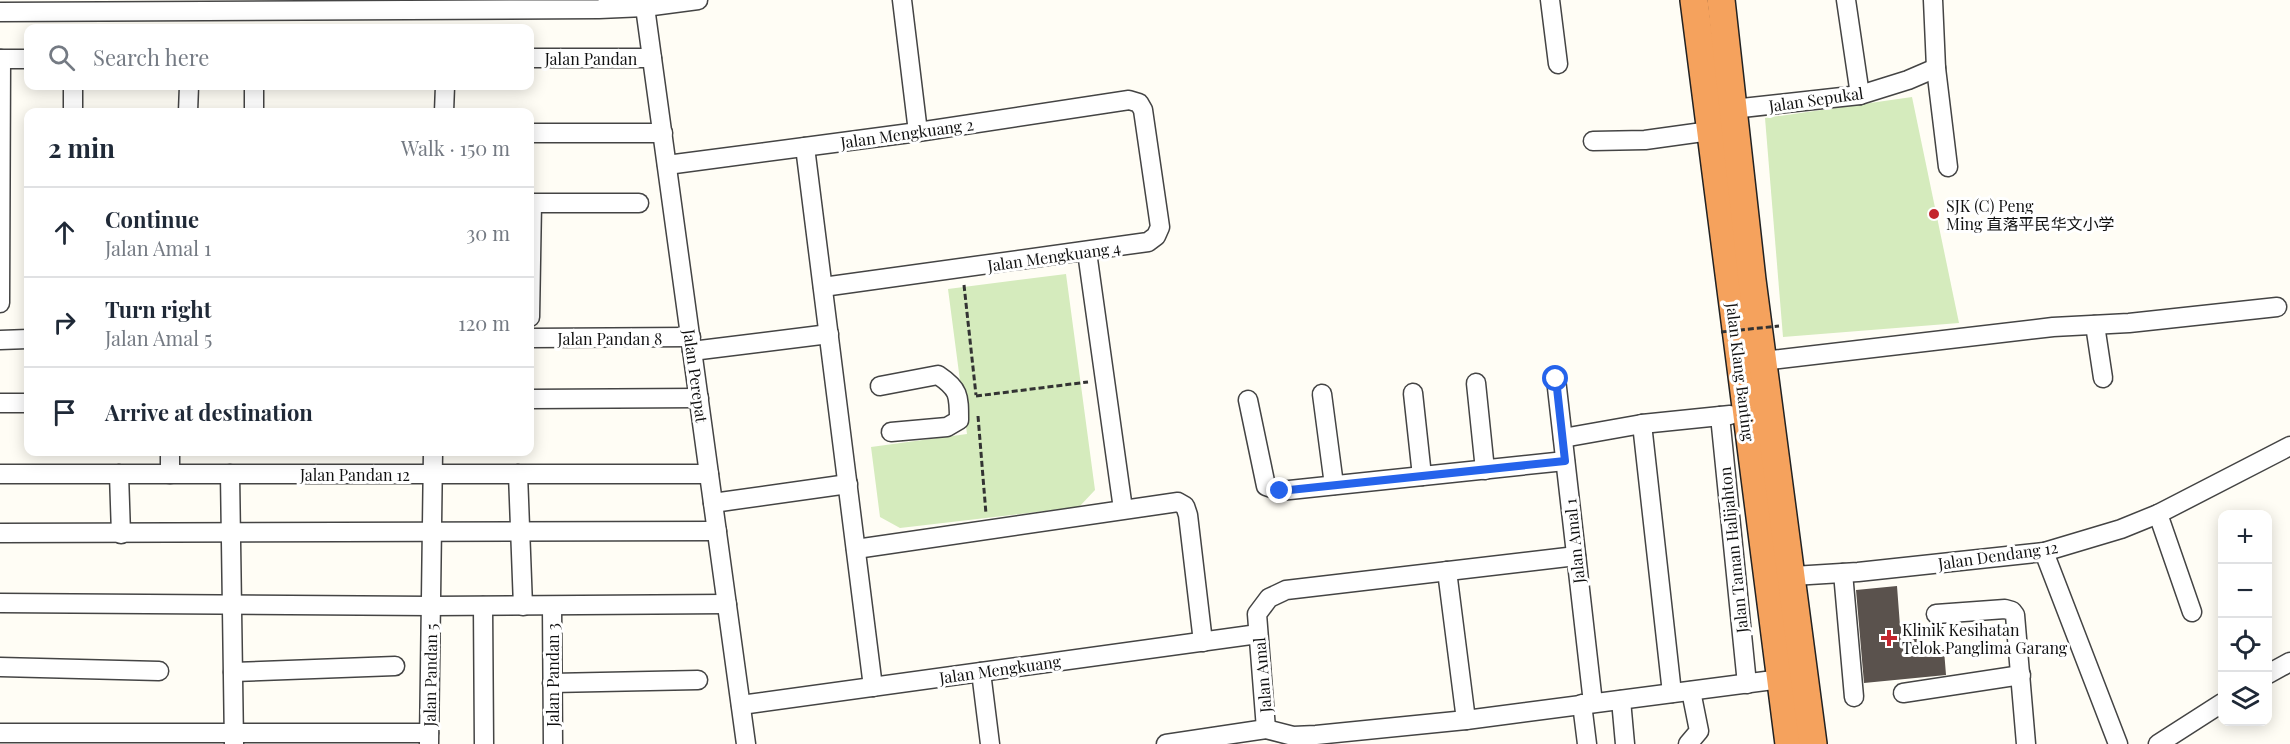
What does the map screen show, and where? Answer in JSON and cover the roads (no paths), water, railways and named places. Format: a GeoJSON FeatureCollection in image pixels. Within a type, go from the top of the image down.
{"type":"FeatureCollection","features":[{"type":"Feature","properties":{"kind":"highway","name":"Jalan Klang Banting"},"geometry":{"type":"LineString","coordinates":[[1694,0],[1710,131],[1733,415],[1781,679],[1789,744]]}},
{"type":"Feature","properties":{"kind":"highway","name":"Jalan Klang Banting"},"geometry":{"type":"LineString","coordinates":[[1721,0],[1763,361],[1813,744]]}},
{"type":"Feature","properties":{"kind":"street"},"geometry":{"type":"LineString","coordinates":[[0,12],[262,13],[446,20],[645,7],[698,0]]}},
{"type":"Feature","properties":{"kind":"street"},"geometry":{"type":"LineString","coordinates":[[902,0],[918,132]]}},
{"type":"Feature","properties":{"kind":"street"},"geometry":{"type":"LineString","coordinates":[[1550,0],[1558,64]]}},
{"type":"Feature","properties":{"kind":"street"},"geometry":{"type":"LineString","coordinates":[[1846,0],[1860,94]]}},
{"type":"Feature","properties":{"kind":"street"},"geometry":{"type":"LineString","coordinates":[[1933,0],[1936,68],[1948,167]]}},
{"type":"Feature","properties":{"kind":"street","name":"Jalan Perepat"},"geometry":{"type":"LineString","coordinates":[[645,7],[746,744]]}},
{"type":"Feature","properties":{"kind":"street","name":"Jalan Pandan"},"geometry":{"type":"LineString","coordinates":[[534,58],[652,58]]}},
{"type":"Feature","properties":{"kind":"street"},"geometry":{"type":"LineString","coordinates":[[0,303],[1,59],[24,59]]}},
{"type":"Feature","properties":{"kind":"street","name":"Jalan Sepukal"},"geometry":{"type":"LineString","coordinates":[[1733,110],[1860,94],[1908,80],[1936,68]]}},
{"type":"Feature","properties":{"kind":"street"},"geometry":{"type":"LineString","coordinates":[[73,90],[73,108]]}},
{"type":"Feature","properties":{"kind":"street"},"geometry":{"type":"LineString","coordinates":[[188,108],[189,90]]}},
{"type":"Feature","properties":{"kind":"street"},"geometry":{"type":"LineString","coordinates":[[254,90],[254,108]]}},
{"type":"Feature","properties":{"kind":"street"},"geometry":{"type":"LineString","coordinates":[[444,108],[445,90]]}},
{"type":"Feature","properties":{"kind":"street","name":"Jalan Mengkuang 2"},"geometry":{"type":"LineString","coordinates":[[667,165],[918,132],[1128,100],[1139,103],[1143,110]]}},
{"type":"Feature","properties":{"kind":"street","name":"Jalan Mengkuang 4"},"geometry":{"type":"LineString","coordinates":[[823,287],[1148,242],[1156,236],[1160,227],[1143,110]]}},
{"type":"Feature","properties":{"kind":"street"},"geometry":{"type":"LineString","coordinates":[[1593,141],[1644,140],[1710,131]]}},
{"type":"Feature","properties":{"kind":"street"},"geometry":{"type":"LineString","coordinates":[[534,133],[663,133]]}},
{"type":"Feature","properties":{"kind":"street"},"geometry":{"type":"LineString","coordinates":[[805,147],[873,687]]}},
{"type":"Feature","properties":{"kind":"street"},"geometry":{"type":"LineString","coordinates":[[534,203],[639,203]]}},
{"type":"Feature","properties":{"kind":"street"},"geometry":{"type":"LineString","coordinates":[[1087,252],[1123,509]]}},
{"type":"Feature","properties":{"kind":"street"},"geometry":{"type":"LineString","coordinates":[[1763,361],[2053,327],[2277,307]]}},
{"type":"Feature","properties":{"kind":"street"},"geometry":{"type":"LineString","coordinates":[[2095,325],[2103,378]]}},
{"type":"Feature","properties":{"kind":"street","name":"Jalan Pandan 8"},"geometry":{"type":"LineString","coordinates":[[534,338],[691,344],[829,334]]}},
{"type":"Feature","properties":{"kind":"street"},"geometry":{"type":"LineString","coordinates":[[0,340],[24,339]]}},
{"type":"Feature","properties":{"kind":"street"},"geometry":{"type":"LineString","coordinates":[[880,386],[938,375],[967,397],[959,420],[947,426],[891,432]]}},
{"type":"Feature","properties":{"kind":"street","name":"Jalan Amal 1"},"geometry":{"type":"LineString","coordinates":[[1556,379],[1576,556],[1587,704],[1587,744]]}},
{"type":"Feature","properties":{"kind":"street"},"geometry":{"type":"LineString","coordinates":[[1476,383],[1485,470]]}},
{"type":"Feature","properties":{"kind":"street"},"geometry":{"type":"LineString","coordinates":[[1413,393],[1422,476]]}},
{"type":"Feature","properties":{"kind":"street"},"geometry":{"type":"LineString","coordinates":[[1322,394],[1335,485]]}},
{"type":"Feature","properties":{"kind":"street"},"geometry":{"type":"LineString","coordinates":[[534,399],[699,398]]}},
{"type":"Feature","properties":{"kind":"street"},"geometry":{"type":"LineString","coordinates":[[1248,400],[1266,486],[1280,491],[1565,461]]}},
{"type":"Feature","properties":{"kind":"street"},"geometry":{"type":"LineString","coordinates":[[0,403],[24,402]]}},
{"type":"Feature","properties":{"kind":"street"},"geometry":{"type":"LineString","coordinates":[[1563,438],[1642,424],[1733,415]]}},
{"type":"Feature","properties":{"kind":"street","name":"Jalan Taman Halijahton"},"geometry":{"type":"LineString","coordinates":[[1733,415],[1747,684]]}},
{"type":"Feature","properties":{"kind":"street"},"geometry":{"type":"LineString","coordinates":[[1642,424],[1672,693]]}},
{"type":"Feature","properties":{"kind":"street","name":"Jalan Dendang 12"},"geometry":{"type":"LineString","coordinates":[[1792,576],[1843,573],[2044,552],[2121,529],[2158,514],[2289,450]]}},
{"type":"Feature","properties":{"kind":"street"},"geometry":{"type":"LineString","coordinates":[[170,456],[170,474]]}},
{"type":"Feature","properties":{"kind":"street","name":"Jalan Pandan 5"},"geometry":{"type":"LineString","coordinates":[[429,738],[433,456]]}},
{"type":"Feature","properties":{"kind":"street","name":"Jalan Pandan 12"},"geometry":{"type":"LineString","coordinates":[[0,474],[709,474]]}},
{"type":"Feature","properties":{"kind":"street"},"geometry":{"type":"LineString","coordinates":[[119,474],[121,534]]}},
{"type":"Feature","properties":{"kind":"street"},"geometry":{"type":"LineString","coordinates":[[230,474],[233,738]]}},
{"type":"Feature","properties":{"kind":"street"},"geometry":{"type":"LineString","coordinates":[[518,474],[524,606]]}},
{"type":"Feature","properties":{"kind":"street"},"geometry":{"type":"LineString","coordinates":[[713,503],[848,484]]}},
{"type":"Feature","properties":{"kind":"street"},"geometry":{"type":"LineString","coordinates":[[856,549],[1178,502],[1185,506],[1203,642]]}},
{"type":"Feature","properties":{"kind":"street"},"geometry":{"type":"LineString","coordinates":[[2158,514],[2192,612]]}},
{"type":"Feature","properties":{"kind":"street"},"geometry":{"type":"LineString","coordinates":[[0,533],[717,531]]}},
{"type":"Feature","properties":{"kind":"street"},"geometry":{"type":"LineString","coordinates":[[2044,552],[2118,744]]}},
{"type":"Feature","properties":{"kind":"street","name":"Jalan Amal"},"geometry":{"type":"LineString","coordinates":[[1576,556],[1286,590],[1269,598],[1257,614],[1266,729],[1293,736],[1316,735],[1466,720],[1781,679]]}},
{"type":"Feature","properties":{"kind":"street"},"geometry":{"type":"LineString","coordinates":[[1447,571],[1466,720]]}},
{"type":"Feature","properties":{"kind":"street"},"geometry":{"type":"LineString","coordinates":[[1843,573],[1854,697]]}},
{"type":"Feature","properties":{"kind":"street"},"geometry":{"type":"LineString","coordinates":[[0,603],[431,606],[727,604]]}},
{"type":"Feature","properties":{"kind":"street"},"geometry":{"type":"LineString","coordinates":[[483,606],[484,744]]}},
{"type":"Feature","properties":{"kind":"street","name":"Jalan Pandan 3"},"geometry":{"type":"LineString","coordinates":[[552,606],[553,744]]}},
{"type":"Feature","properties":{"kind":"street"},"geometry":{"type":"LineString","coordinates":[[1936,614],[2005,609],[2012,611],[2015,615],[2026,744]]}},
{"type":"Feature","properties":{"kind":"street","name":"Jalan Mengkuang"},"geometry":{"type":"LineString","coordinates":[[741,705],[1258,634]]}},
{"type":"Feature","properties":{"kind":"street"},"geometry":{"type":"LineString","coordinates":[[2272,673],[2290,662]]}},
{"type":"Feature","properties":{"kind":"street"},"geometry":{"type":"LineString","coordinates":[[232,672],[395,666]]}},
{"type":"Feature","properties":{"kind":"street"},"geometry":{"type":"LineString","coordinates":[[0,668],[159,671]]}},
{"type":"Feature","properties":{"kind":"street"},"geometry":{"type":"LineString","coordinates":[[981,672],[990,744]]}},
{"type":"Feature","properties":{"kind":"street"},"geometry":{"type":"LineString","coordinates":[[1903,693],[2021,675]]}},
{"type":"Feature","properties":{"kind":"street"},"geometry":{"type":"LineString","coordinates":[[552,683],[698,680]]}},
{"type":"Feature","properties":{"kind":"street"},"geometry":{"type":"LineString","coordinates":[[1689,744],[1699,730],[1691,691]]}},
{"type":"Feature","properties":{"kind":"street"},"geometry":{"type":"LineString","coordinates":[[1621,700],[1625,744]]}},
{"type":"Feature","properties":{"kind":"street"},"geometry":{"type":"LineString","coordinates":[[2158,744],[2218,706]]}},
{"type":"Feature","properties":{"kind":"street"},"geometry":{"type":"LineString","coordinates":[[1166,744],[1266,729]]}},
{"type":"Feature","properties":{"kind":"street"},"geometry":{"type":"LineString","coordinates":[[0,733],[233,738],[429,738]]}},
{"type":"Feature","properties":{"kind":"place","name":"SJK (C) Peng Ming 直落平民华文小学"},"geometry":{"type":"Point","coordinates":[1934,214]}},
{"type":"Feature","properties":{"kind":"place","name":"Klinik Kesihatan Telok Panglima Garang"},"geometry":{"type":"Point","coordinates":[1889,638]}}]}
